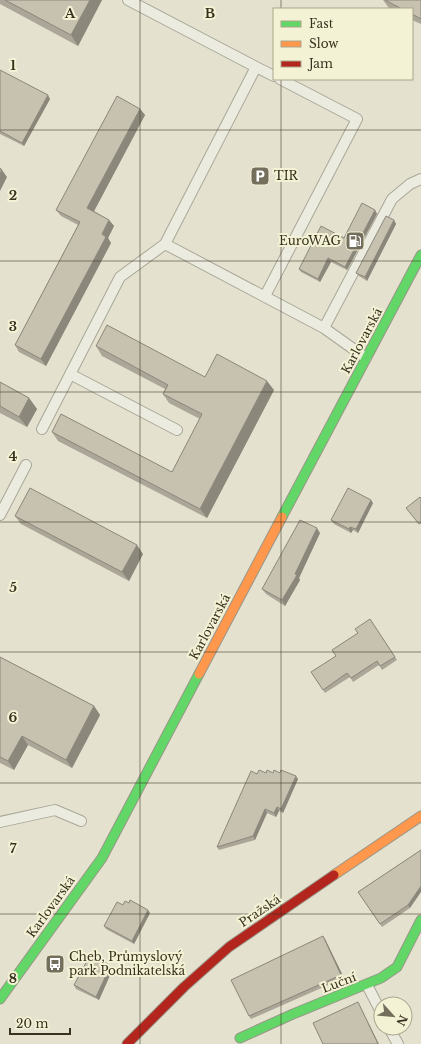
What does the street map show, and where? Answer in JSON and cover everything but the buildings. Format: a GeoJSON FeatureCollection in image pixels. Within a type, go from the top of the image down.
{"type":"FeatureCollection","features":[{"type":"Feature","properties":{"kind":"street","name":"Karlovarská"},"geometry":{"type":"LineString","coordinates":[[0,998],[102,858],[421,255]]}},
{"type":"Feature","properties":{"kind":"street","name":"Pražská"},"geometry":{"type":"LineString","coordinates":[[127,1044],[184,987],[229,947],[421,816]]}},
{"type":"Feature","properties":{"kind":"street","name":"Luční"},"geometry":{"type":"LineString","coordinates":[[240,1038],[293,1014],[381,978],[397,967],[421,920]]}},
{"type":"Feature","properties":{"kind":"lane"},"geometry":{"type":"LineString","coordinates":[[128,0],[273,76]]}},
{"type":"Feature","properties":{"kind":"lane"},"geometry":{"type":"LineString","coordinates":[[42,429],[120,276],[165,244],[256,67]]}},
{"type":"Feature","properties":{"kind":"lane"},"geometry":{"type":"LineString","coordinates":[[265,296],[357,119],[282,80]]}},
{"type":"Feature","properties":{"kind":"lane"},"geometry":{"type":"LineString","coordinates":[[324,328],[392,199],[410,184],[421,179]]}},
{"type":"Feature","properties":{"kind":"lane"},"geometry":{"type":"LineString","coordinates":[[165,244],[324,328],[366,358]]}},
{"type":"Feature","properties":{"kind":"lane"},"geometry":{"type":"LineString","coordinates":[[70,374],[177,430]]}},
{"type":"Feature","properties":{"kind":"lane"},"geometry":{"type":"LineString","coordinates":[[0,515],[26,465]]}},
{"type":"Feature","properties":{"kind":"lane"},"geometry":{"type":"LineString","coordinates":[[0,822],[55,810],[81,821]]}},
{"type":"Feature","properties":{"kind":"lane"},"geometry":{"type":"LineString","coordinates":[[367,985],[373,997]]}},
{"type":"Feature","properties":{"kind":"traffic: fast"},"geometry":{"type":"LineString","coordinates":[[282,517],[421,255]]}},
{"type":"Feature","properties":{"kind":"traffic: fast"},"geometry":{"type":"LineString","coordinates":[[0,999],[102,858],[199,674]]}},
{"type":"Feature","properties":{"kind":"traffic: fast"},"geometry":{"type":"LineString","coordinates":[[240,1038],[293,1014],[381,978],[397,967],[421,920]]}},
{"type":"Feature","properties":{"kind":"traffic: slow"},"geometry":{"type":"LineString","coordinates":[[199,674],[282,517]]}},
{"type":"Feature","properties":{"kind":"traffic: slow"},"geometry":{"type":"LineString","coordinates":[[334,875],[421,816]]}},
{"type":"Feature","properties":{"kind":"traffic: jam"},"geometry":{"type":"LineString","coordinates":[[127,1044],[184,987],[229,947],[334,875]]}},
{"type":"Feature","properties":{"kind":"place","name":"TIR"},"geometry":{"type":"Point","coordinates":[260,176]}},
{"type":"Feature","properties":{"kind":"place","name":"EuroWAG"},"geometry":{"type":"Point","coordinates":[355,241]}},
{"type":"Feature","properties":{"kind":"place","name":"Cheb, Průmyslový park Podnikatelská"},"geometry":{"type":"Point","coordinates":[55,964]}}]}
